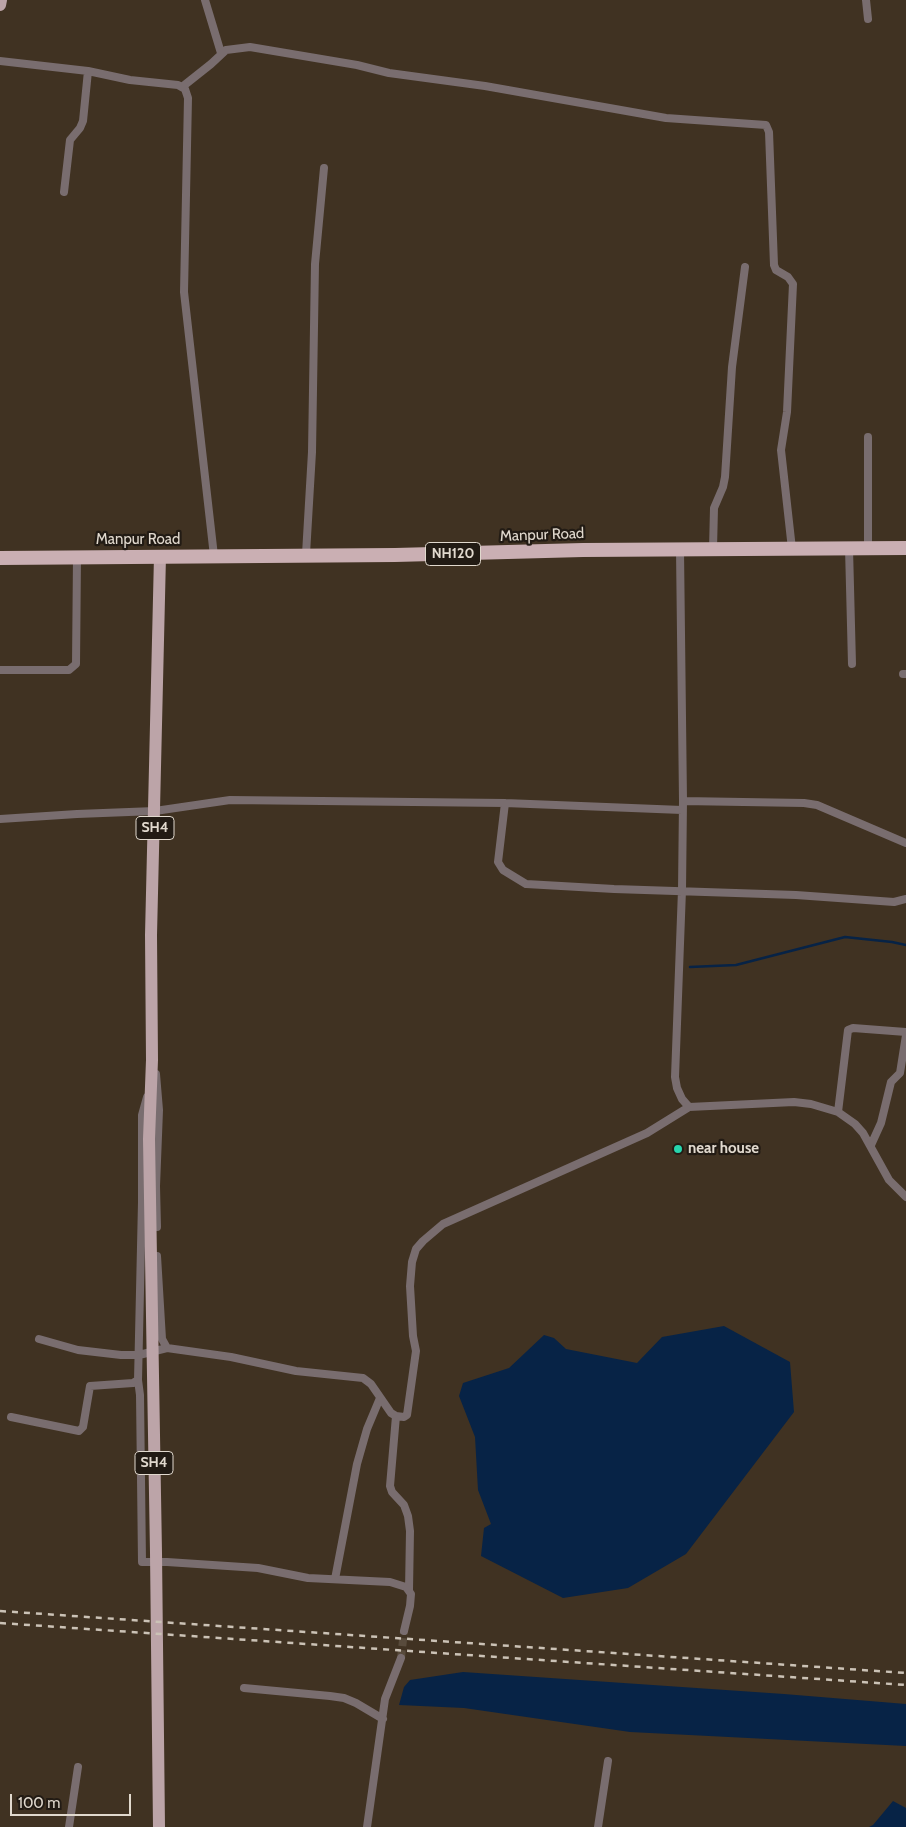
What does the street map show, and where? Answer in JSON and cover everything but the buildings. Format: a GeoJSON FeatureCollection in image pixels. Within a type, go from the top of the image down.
{"type":"FeatureCollection","features":[{"type":"Feature","properties":{"kind":"highway","name":"Manpur Road"},"geometry":{"type":"LineString","coordinates":[[0,558],[306,554],[396,555],[582,550],[906,548]]}},
{"type":"Feature","properties":{"kind":"main road"},"geometry":{"type":"LineString","coordinates":[[0,5],[2,0]]}},
{"type":"Feature","properties":{"kind":"main road","name":"SH4"},"geometry":{"type":"LineString","coordinates":[[159,1827],[149,1139],[152,1060],[151,935],[160,556]]}},
{"type":"Feature","properties":{"kind":"street"},"geometry":{"type":"LineString","coordinates":[[205,0],[221,53]]}},
{"type":"Feature","properties":{"kind":"street"},"geometry":{"type":"LineString","coordinates":[[866,0],[868,19]]}},
{"type":"Feature","properties":{"kind":"street"},"geometry":{"type":"LineString","coordinates":[[182,87],[211,64],[221,53],[231,49],[250,47],[358,65],[390,73],[495,88],[666,118],[768,127],[774,265],[776,270],[788,277],[793,284],[787,412],[781,450],[792,549]]}},
{"type":"Feature","properties":{"kind":"street"},"geometry":{"type":"LineString","coordinates":[[0,61],[88,71],[130,80],[185,88],[188,98],[184,292],[214,556]]}},
{"type":"Feature","properties":{"kind":"street"},"geometry":{"type":"LineString","coordinates":[[64,192],[70,140],[83,121],[88,71]]}},
{"type":"Feature","properties":{"kind":"street"},"geometry":{"type":"LineString","coordinates":[[306,554],[312,452],[315,264],[324,168]]}},
{"type":"Feature","properties":{"kind":"street"},"geometry":{"type":"LineString","coordinates":[[712,549],[714,508],[723,488],[725,477],[732,367],[745,267]]}},
{"type":"Feature","properties":{"kind":"street"},"geometry":{"type":"LineString","coordinates":[[868,437],[868,548]]}},
{"type":"Feature","properties":{"kind":"street"},"geometry":{"type":"LineString","coordinates":[[850,548],[852,664]]}},
{"type":"Feature","properties":{"kind":"street"},"geometry":{"type":"LineString","coordinates":[[680,550],[683,801],[682,890],[674,1077],[679,1094],[689,1107]]}},
{"type":"Feature","properties":{"kind":"street"},"geometry":{"type":"LineString","coordinates":[[0,670],[69,670],[76,664],[77,557]]}},
{"type":"Feature","properties":{"kind":"street"},"geometry":{"type":"LineString","coordinates":[[0,819],[76,814],[155,812],[230,800],[505,803],[682,810]]}},
{"type":"Feature","properties":{"kind":"street"},"geometry":{"type":"LineString","coordinates":[[683,801],[804,803],[817,805],[906,843]]}},
{"type":"Feature","properties":{"kind":"street"},"geometry":{"type":"LineString","coordinates":[[505,803],[498,862],[503,870],[526,884],[796,895],[894,902],[906,899]]}},
{"type":"Feature","properties":{"kind":"street"},"geometry":{"type":"LineString","coordinates":[[838,1112],[847,1032],[849,1029],[906,1034],[900,1075],[891,1082],[881,1123],[871,1145]]}},
{"type":"Feature","properties":{"kind":"street"},"geometry":{"type":"LineString","coordinates":[[152,1060],[157,1080],[159,1110],[156,1186],[157,1259],[162,1339],[167,1348]]}},
{"type":"Feature","properties":{"kind":"street"},"geometry":{"type":"LineString","coordinates":[[150,1094],[142,1115],[138,1380],[140,1395],[142,1562],[258,1568],[308,1578],[390,1582],[406,1587],[409,1590]]}},
{"type":"Feature","properties":{"kind":"street"},"geometry":{"type":"LineString","coordinates":[[39,1339],[78,1350],[139,1355],[167,1348],[231,1357],[296,1371],[359,1377],[367,1380],[396,1416],[407,1415],[416,1351],[413,1336],[410,1286],[412,1262],[416,1249],[423,1240],[443,1224],[647,1133],[689,1107],[794,1102],[812,1104],[838,1112],[855,1124],[871,1145],[889,1180],[906,1197]]}},
{"type":"Feature","properties":{"kind":"street"},"geometry":{"type":"LineString","coordinates":[[11,1417],[79,1430],[83,1426],[90,1386],[133,1383],[138,1380]]}},
{"type":"Feature","properties":{"kind":"street"},"geometry":{"type":"LineString","coordinates":[[335,1579],[357,1464],[367,1430],[380,1398]]}},
{"type":"Feature","properties":{"kind":"street"},"geometry":{"type":"LineString","coordinates":[[396,1416],[390,1486],[392,1492],[404,1505],[408,1516],[410,1532],[409,1590],[411,1599],[404,1631]]}},
{"type":"Feature","properties":{"kind":"street"},"geometry":{"type":"LineString","coordinates":[[367,1827],[385,1699],[401,1658]]}},
{"type":"Feature","properties":{"kind":"street"},"geometry":{"type":"LineString","coordinates":[[244,1688],[344,1698],[383,1719]]}},
{"type":"Feature","properties":{"kind":"street"},"geometry":{"type":"LineString","coordinates":[[598,1827],[608,1761]]}},
{"type":"Feature","properties":{"kind":"street"},"geometry":{"type":"LineString","coordinates":[[69,1827],[78,1767]]}},
{"type":"Feature","properties":{"kind":"water"},"geometry":{"type":"Polygon","coordinates":[[[724,1326],[790,1362],[794,1412],[686,1554],[628,1588],[563,1598],[481,1556],[484,1528],[491,1524],[478,1490],[475,1437],[459,1396],[463,1383],[509,1368],[544,1335],[554,1338],[566,1349],[637,1363],[662,1337],[724,1326]]]}},
{"type":"Feature","properties":{"kind":"water"},"geometry":{"type":"Polygon","coordinates":[[[463,1672],[906,1704],[906,1746],[630,1732],[464,1708],[399,1705],[404,1687],[410,1680],[463,1672]]]}},
{"type":"Feature","properties":{"kind":"water"},"geometry":{"type":"Polygon","coordinates":[[[893,1801],[906,1808],[906,1827],[869,1827],[873,1825],[893,1801]]]}},
{"type":"Feature","properties":{"kind":"waterway"},"geometry":{"type":"LineString","coordinates":[[690,967],[736,965],[845,937],[906,945]]}},
{"type":"Feature","properties":{"kind":"tunnel"},"geometry":{"type":"LineString","coordinates":[[401,1658],[404,1631]]}},
{"type":"Feature","properties":{"kind":"railway"},"geometry":{"type":"LineString","coordinates":[[0,1611],[906,1673]]}},
{"type":"Feature","properties":{"kind":"railway"},"geometry":{"type":"LineString","coordinates":[[0,1623],[906,1685]]}},
{"type":"Feature","properties":{"kind":"place","name":"near house"},"geometry":{"type":"Point","coordinates":[678,1149]}}]}
